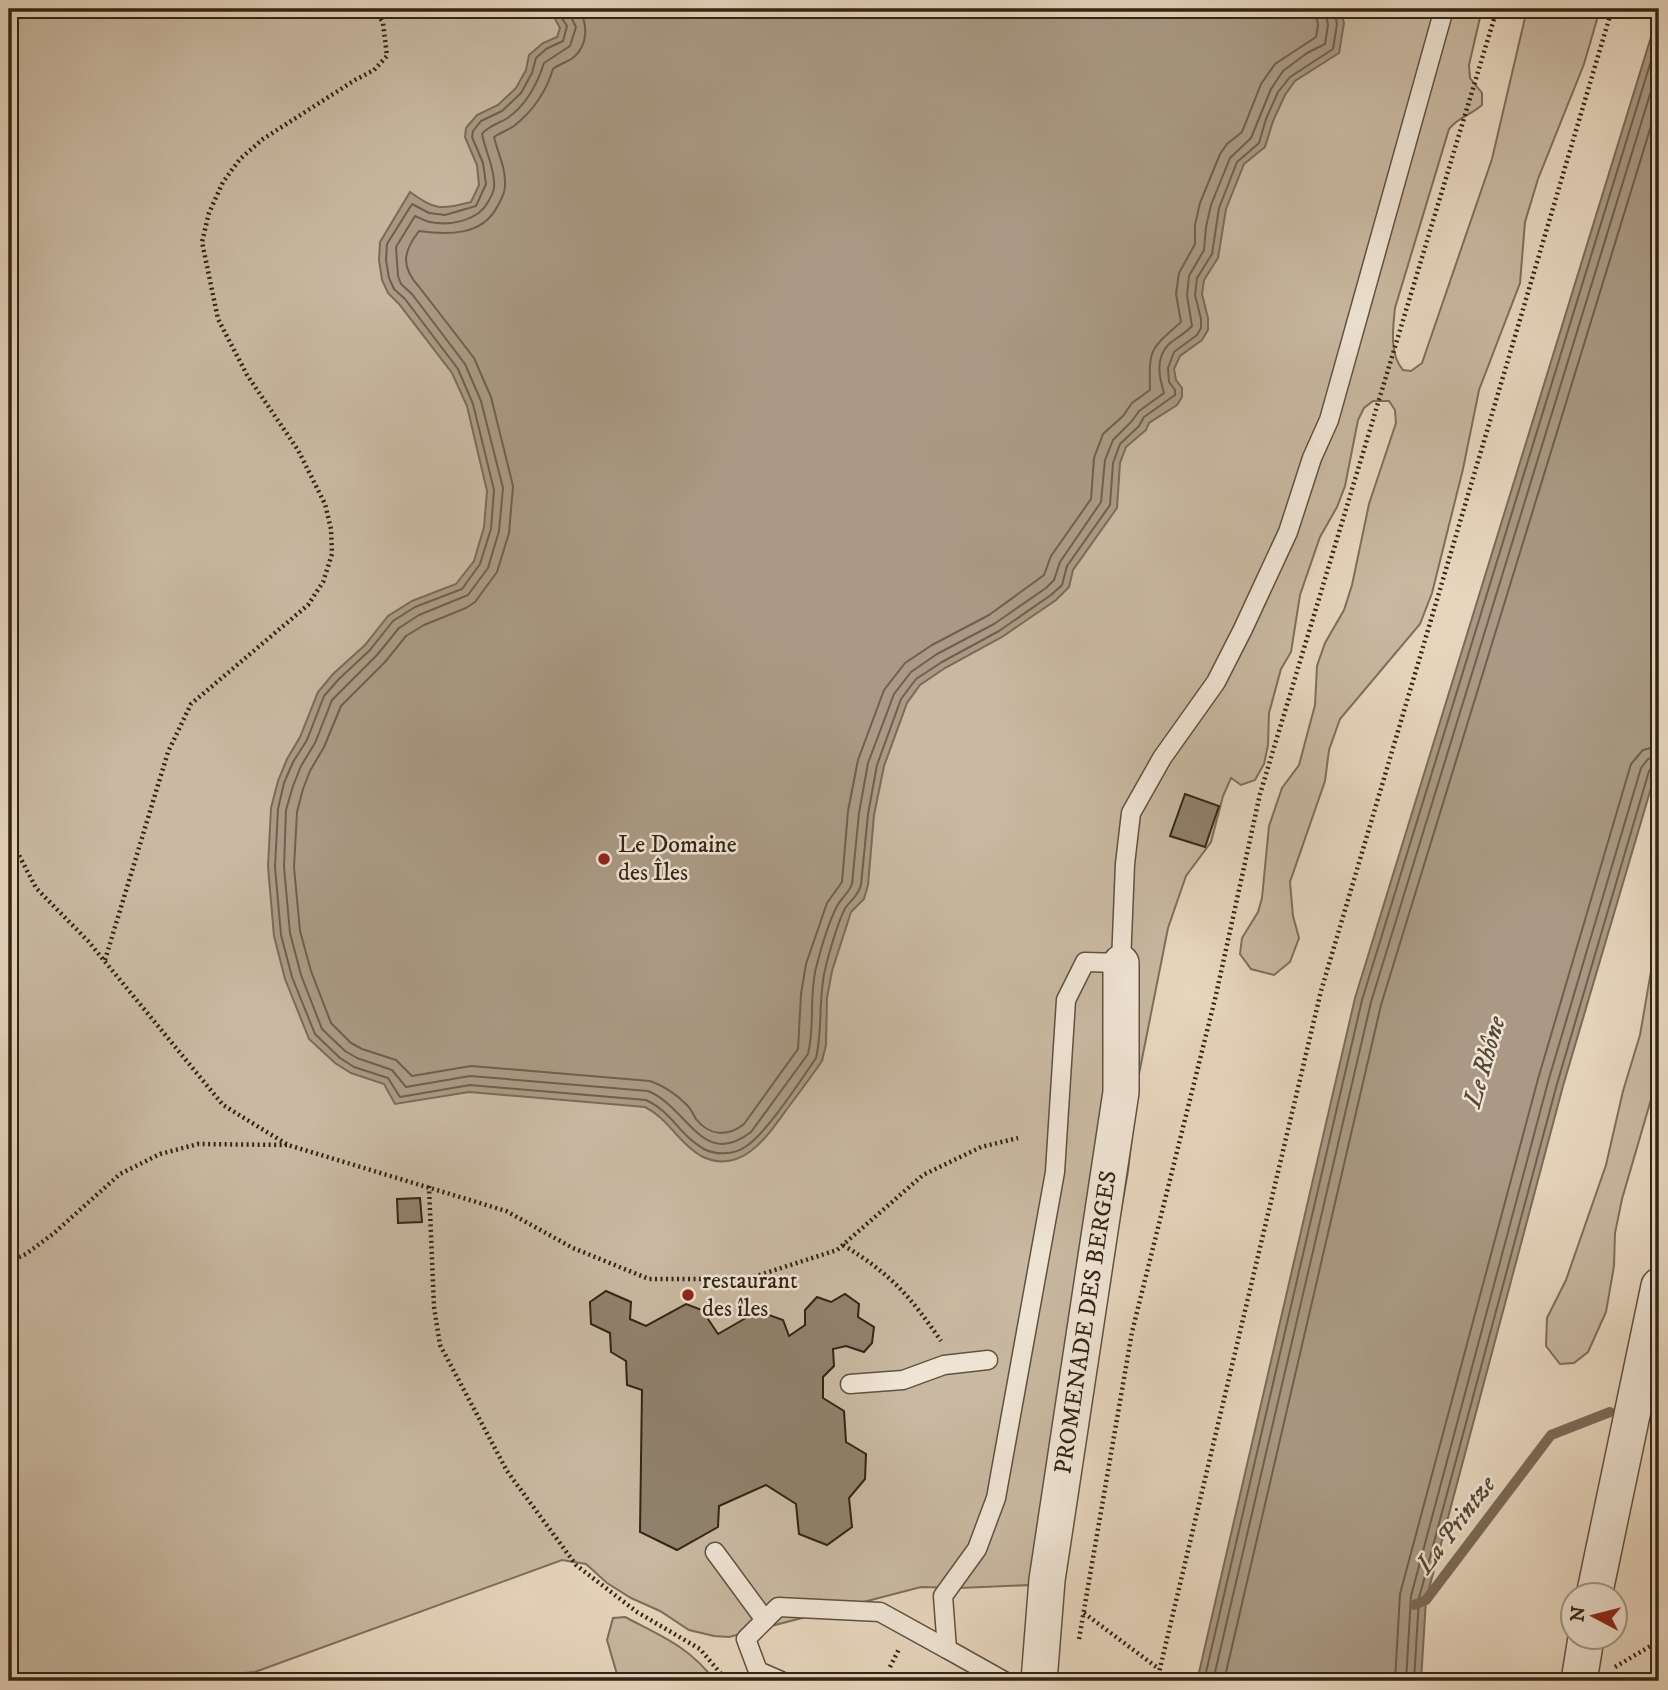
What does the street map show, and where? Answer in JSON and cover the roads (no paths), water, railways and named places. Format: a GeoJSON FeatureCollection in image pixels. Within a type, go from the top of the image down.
{"type":"FeatureCollection","features":[{"type":"Feature","properties":{"kind":"street","name":"PROMENADE DES BERGES"},"geometry":{"type":"LineString","coordinates":[[1039,1681],[1047,1580],[1121,1092],[1121,963]]}},
{"type":"Feature","properties":{"kind":"street"},"geometry":{"type":"LineString","coordinates":[[1597,1582],[1659,1286]]}},
{"type":"Feature","properties":{"kind":"street"},"geometry":{"type":"LineString","coordinates":[[1580,1677],[1584,1652]]}},
{"type":"Feature","properties":{"kind":"lane"},"geometry":{"type":"LineString","coordinates":[[947,1649],[943,1596],[977,1549],[996,1498],[1055,1172],[1066,1000],[1085,962],[1121,963],[1125,864],[1131,813],[1162,758],[1216,682],[1288,532],[1312,458],[1329,420],[1444,9]]}},
{"type":"Feature","properties":{"kind":"lane"},"geometry":{"type":"LineString","coordinates":[[850,1384],[904,1380],[944,1365],[988,1360]]}},
{"type":"Feature","properties":{"kind":"lane"},"geometry":{"type":"LineString","coordinates":[[715,1552],[765,1620]]}},
{"type":"Feature","properties":{"kind":"lane"},"geometry":{"type":"LineString","coordinates":[[781,1681],[758,1671],[746,1639],[778,1607],[880,1612],[1004,1681]]}},
{"type":"Feature","properties":{"kind":"water"},"geometry":{"type":"Polygon","coordinates":[[[532,9],[1340,9],[1344,23],[1339,53],[1295,81],[1273,121],[1265,147],[1244,164],[1226,209],[1218,258],[1204,280],[1202,294],[1208,330],[1202,340],[1180,356],[1174,369],[1176,380],[1182,388],[1182,397],[1177,405],[1149,423],[1146,430],[1126,447],[1120,463],[1117,508],[1073,570],[1069,587],[1056,600],[1002,637],[920,685],[907,703],[884,766],[874,815],[868,885],[864,899],[851,912],[832,971],[827,998],[826,1045],[822,1061],[762,1141],[741,1157],[728,1161],[715,1161],[693,1151],[661,1118],[645,1107],[469,1092],[395,1104],[384,1084],[351,1073],[335,1063],[309,1039],[285,979],[274,936],[268,867],[271,808],[278,781],[318,692],[333,674],[365,645],[388,616],[412,601],[456,584],[474,561],[484,527],[487,491],[467,406],[452,373],[388,293],[382,280],[380,242],[410,192],[438,207],[471,202],[479,185],[477,165],[465,137],[466,128],[477,115],[498,105],[516,88],[526,70],[529,55],[543,43],[557,37],[560,28],[553,15],[532,9]]]}},
{"type":"Feature","properties":{"kind":"water","name":"Le Rhône"},"geometry":{"type":"Polygon","coordinates":[[[1659,11],[1659,761],[1563,1086],[1426,1600],[1421,1681],[1197,1681],[1355,998],[1659,11]]]}},
{"type":"Feature","properties":{"kind":"waterway","name":"La Printze"},"geometry":{"type":"LineString","coordinates":[[1647,1411],[1659,1410]]}},
{"type":"Feature","properties":{"kind":"waterway","name":"La Printze"},"geometry":{"type":"LineString","coordinates":[[1414,1605],[1426,1600],[1551,1435],[1610,1412]]}},
{"type":"Feature","properties":{"kind":"place","name":"Le Domaine des Îles"},"geometry":{"type":"Point","coordinates":[604,859]}},
{"type":"Feature","properties":{"kind":"place","name":"restaurant des îles"},"geometry":{"type":"Point","coordinates":[688,1295]}}]}
